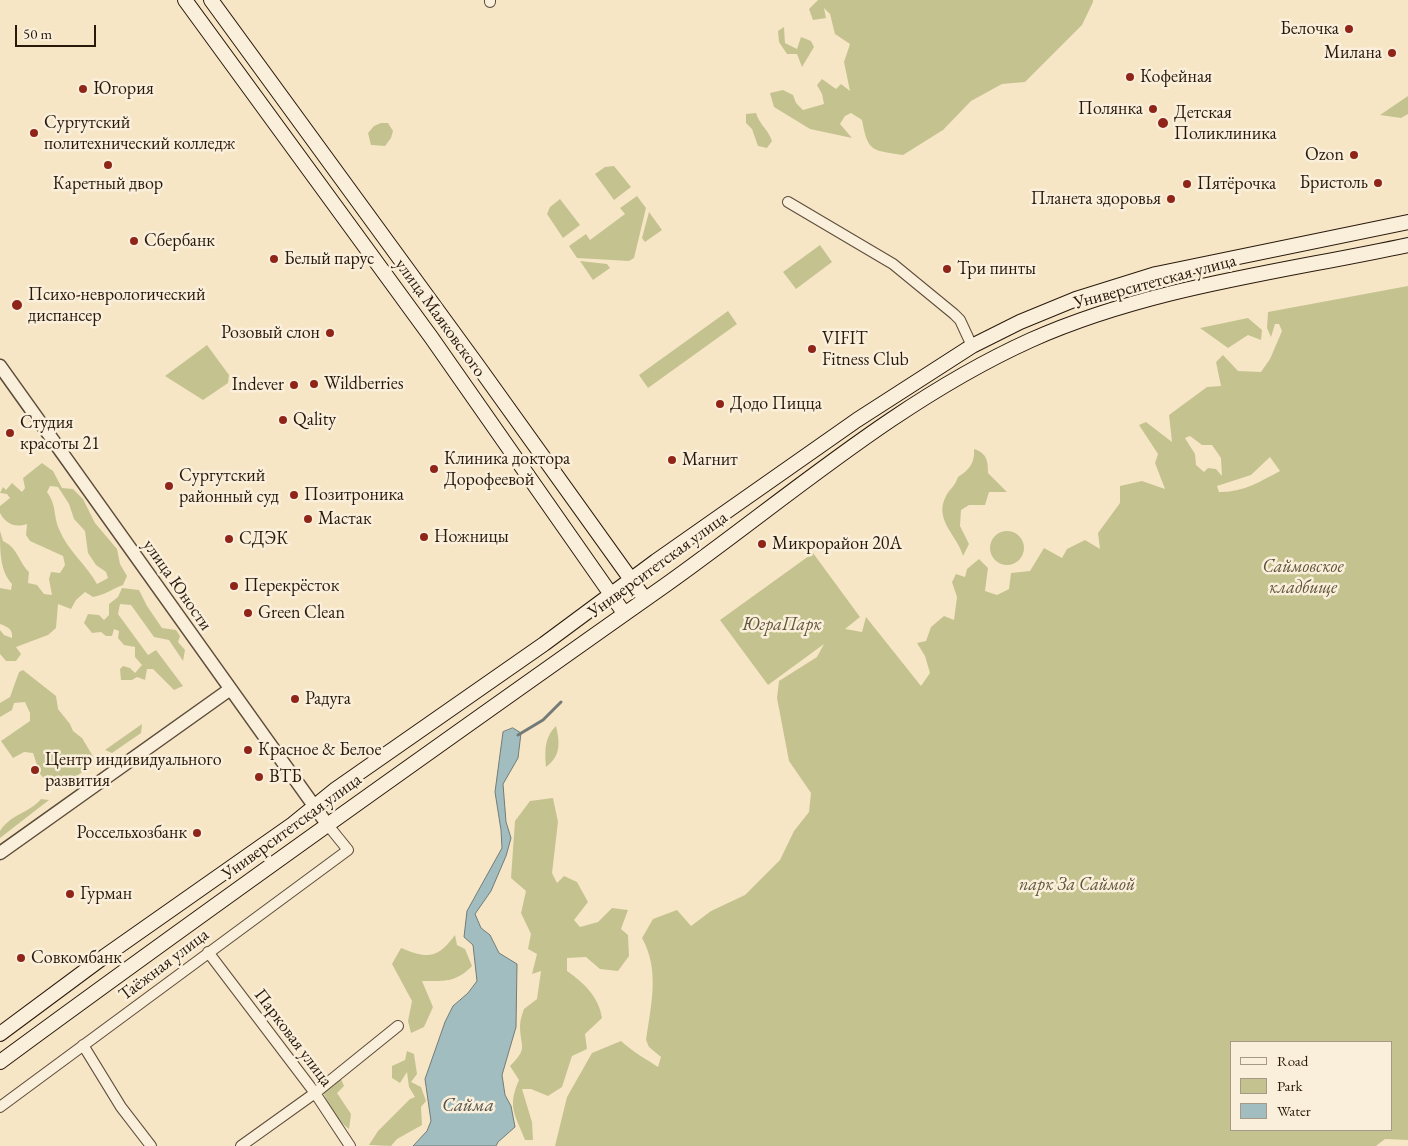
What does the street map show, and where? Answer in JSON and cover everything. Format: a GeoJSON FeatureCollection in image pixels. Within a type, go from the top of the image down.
{"type":"FeatureCollection","features":[{"type":"Feature","properties":{"kind":"main road","name":"улица Маяковского"},"geometry":{"type":"LineString","coordinates":[[185,0],[437,345],[624,613]]}},
{"type":"Feature","properties":{"kind":"main road","name":"улица Маяковского"},"geometry":{"type":"LineString","coordinates":[[211,0],[645,599]]}},
{"type":"Feature","properties":{"kind":"main road","name":"Университетская улица"},"geometry":{"type":"LineString","coordinates":[[0,1034],[104,956],[293,824],[314,806],[417,731],[544,644],[858,420],[972,346],[1020,322],[1069,302],[1156,274],[1408,222]]}},
{"type":"Feature","properties":{"kind":"main road","name":"Университетская улица"},"geometry":{"type":"LineString","coordinates":[[0,1062],[326,824],[645,599],[910,408],[984,364],[1029,341],[1105,312],[1146,300],[1240,278],[1408,245]]}},
{"type":"Feature","properties":{"kind":"street"},"geometry":{"type":"LineString","coordinates":[[788,202],[893,264],[960,320],[972,346]]}},
{"type":"Feature","properties":{"kind":"street","name":"улица Юности"},"geometry":{"type":"LineString","coordinates":[[0,366],[326,824]]}},
{"type":"Feature","properties":{"kind":"street"},"geometry":{"type":"LineString","coordinates":[[0,853],[229,690]]}},
{"type":"Feature","properties":{"kind":"street","name":"Таёжная улица"},"geometry":{"type":"LineString","coordinates":[[0,1107],[348,850],[326,824]]}},
{"type":"Feature","properties":{"kind":"street","name":"Парковая улица"},"geometry":{"type":"LineString","coordinates":[[208,952],[315,1093],[350,1146]]}},
{"type":"Feature","properties":{"kind":"street"},"geometry":{"type":"LineString","coordinates":[[241,1146],[315,1093],[398,1026]]}},
{"type":"Feature","properties":{"kind":"street"},"geometry":{"type":"LineString","coordinates":[[83,1045],[120,1106],[151,1146]]}},
{"type":"Feature","properties":{"kind":"green space"},"geometry":{"type":"Polygon","coordinates":[[[818,0],[1093,0],[1093,2],[1082,25],[1025,82],[1002,84],[971,101],[943,130],[903,155],[873,148],[867,139],[862,120],[851,113],[845,116],[840,124],[852,138],[810,129],[774,107],[770,93],[783,90],[793,95],[796,103],[803,110],[824,104],[822,94],[817,85],[822,79],[836,89],[841,84],[850,91],[844,62],[850,44],[835,34],[830,14],[824,8],[826,18],[813,20],[809,9],[818,0]]]}},
{"type":"Feature","properties":{"kind":"green space"},"geometry":{"type":"Polygon","coordinates":[[[784,27],[785,43],[797,49],[801,37],[811,41],[814,47],[802,67],[797,54],[787,54],[779,42],[778,31],[784,27]]]}},
{"type":"Feature","properties":{"kind":"green space"},"geometry":{"type":"Polygon","coordinates":[[[1408,96],[1408,114],[1401,118],[1380,115],[1408,96]]]}},
{"type":"Feature","properties":{"kind":"green space"},"geometry":{"type":"Polygon","coordinates":[[[756,113],[772,141],[767,148],[758,146],[752,129],[746,123],[746,114],[756,113]]]}},
{"type":"Feature","properties":{"kind":"green space"},"geometry":{"type":"Polygon","coordinates":[[[388,123],[393,131],[391,138],[385,146],[371,145],[368,133],[374,126],[388,123]]]}},
{"type":"Feature","properties":{"kind":"green space"},"geometry":{"type":"Polygon","coordinates":[[[614,166],[631,187],[614,200],[595,174],[605,167],[614,166]]]}},
{"type":"Feature","properties":{"kind":"green space"},"geometry":{"type":"Polygon","coordinates":[[[637,196],[646,208],[634,258],[629,261],[577,258],[569,246],[586,234],[590,240],[625,214],[620,208],[637,196]]]}},
{"type":"Feature","properties":{"kind":"green space"},"geometry":{"type":"Polygon","coordinates":[[[560,199],[580,225],[563,238],[547,214],[550,207],[560,199]]]}},
{"type":"Feature","properties":{"kind":"green space"},"geometry":{"type":"Polygon","coordinates":[[[649,212],[662,230],[645,242],[642,238],[649,212]]]}},
{"type":"Feature","properties":{"kind":"green space"},"geometry":{"type":"Polygon","coordinates":[[[820,245],[832,262],[796,289],[783,272],[820,245]]]}},
{"type":"Feature","properties":{"kind":"green space"},"geometry":{"type":"Polygon","coordinates":[[[580,261],[607,264],[610,268],[593,280],[580,261]]]}},
{"type":"Feature","properties":{"kind":"green space","name":"парк За Саймой"},"geometry":{"type":"Polygon","coordinates":[[[1408,286],[1408,1140],[1385,1139],[1376,1146],[555,1146],[567,1097],[592,1053],[621,1041],[658,1067],[661,1057],[649,1047],[646,1040],[653,988],[651,963],[648,950],[642,938],[653,919],[677,910],[691,926],[711,911],[745,895],[780,860],[794,831],[809,812],[811,793],[789,761],[777,698],[779,681],[817,657],[824,644],[768,685],[720,620],[813,553],[860,617],[845,629],[862,632],[866,617],[921,686],[930,673],[925,656],[917,643],[926,641],[931,627],[944,616],[954,620],[957,597],[952,582],[956,574],[965,577],[967,569],[979,559],[988,568],[985,591],[997,595],[1009,589],[1011,573],[1030,571],[1044,548],[1062,558],[1067,549],[1085,540],[1100,549],[1098,533],[1120,503],[1120,486],[1142,481],[1165,489],[1155,463],[1158,454],[1139,425],[1146,422],[1172,442],[1169,415],[1207,387],[1221,386],[1216,362],[1223,355],[1238,371],[1261,372],[1270,359],[1282,331],[1279,324],[1275,324],[1271,337],[1267,328],[1268,312],[1408,286]],[[1190,436],[1185,438],[1195,454],[1196,465],[1204,472],[1208,468],[1216,469],[1222,476],[1221,458],[1212,445],[1202,445],[1190,436]],[[1270,457],[1251,475],[1217,486],[1219,492],[1236,491],[1280,471],[1270,457]]]}},
{"type":"Feature","properties":{"kind":"green space"},"geometry":{"type":"Polygon","coordinates":[[[728,311],[737,324],[648,388],[639,375],[728,311]]]}},
{"type":"Feature","properties":{"kind":"green space"},"geometry":{"type":"Polygon","coordinates":[[[1248,318],[1262,330],[1261,340],[1248,335],[1228,348],[1200,328],[1248,318]]]}},
{"type":"Feature","properties":{"kind":"green space"},"geometry":{"type":"Polygon","coordinates":[[[207,345],[229,375],[228,383],[203,400],[165,376],[207,345]]]}},
{"type":"Feature","properties":{"kind":"green space"},"geometry":{"type":"Polygon","coordinates":[[[974,449],[984,455],[987,461],[988,473],[1007,492],[989,492],[985,505],[969,505],[961,510],[960,526],[969,544],[963,556],[942,513],[946,496],[958,477],[970,466],[974,449]]]}},
{"type":"Feature","properties":{"kind":"green space"},"geometry":{"type":"Polygon","coordinates":[[[42,463],[53,471],[62,488],[73,489],[83,499],[95,523],[117,549],[120,564],[127,576],[123,585],[101,595],[93,597],[85,592],[76,600],[71,609],[58,604],[56,628],[48,635],[16,647],[21,654],[16,661],[6,661],[0,654],[0,630],[4,635],[12,638],[12,632],[0,624],[0,588],[11,590],[12,584],[3,567],[0,531],[3,541],[12,547],[29,572],[28,583],[37,585],[44,594],[52,595],[49,579],[51,572],[60,573],[65,565],[63,556],[30,541],[26,535],[27,524],[19,526],[11,524],[0,513],[0,506],[10,498],[7,494],[0,493],[3,487],[6,490],[12,483],[22,492],[25,488],[23,478],[42,463]],[[50,486],[47,492],[54,506],[62,537],[97,584],[108,578],[106,572],[96,565],[88,553],[85,531],[74,519],[69,504],[58,487],[50,486]]]}},
{"type":"Feature","properties":{"kind":"green space"},"geometry":{"type":"Polygon","coordinates":[[[1007,531],[1019,536],[1024,548],[1019,560],[1007,565],[995,560],[990,548],[995,536],[1007,531]]]}},
{"type":"Feature","properties":{"kind":"green space"},"geometry":{"type":"Polygon","coordinates":[[[122,588],[139,590],[162,628],[176,630],[180,636],[178,642],[185,650],[183,661],[169,640],[154,637],[131,605],[120,604],[118,614],[148,655],[156,650],[183,686],[174,690],[153,669],[147,669],[145,680],[137,677],[132,680],[121,680],[120,669],[123,666],[130,668],[135,673],[142,665],[135,657],[135,647],[124,645],[118,638],[119,631],[114,629],[112,636],[106,636],[101,632],[92,633],[84,623],[88,614],[99,615],[104,620],[109,615],[109,604],[118,597],[122,588]]]}},
{"type":"Feature","properties":{"kind":"green space"},"geometry":{"type":"Polygon","coordinates":[[[23,670],[56,696],[58,709],[73,731],[82,738],[94,758],[81,773],[63,783],[50,785],[40,774],[33,753],[24,752],[13,758],[1,741],[30,721],[30,713],[25,702],[14,703],[12,710],[0,717],[0,703],[10,697],[19,672],[23,670]]]}},
{"type":"Feature","properties":{"kind":"green space"},"geometry":{"type":"Polygon","coordinates":[[[142,724],[141,733],[112,753],[105,750],[142,724]]]}},
{"type":"Feature","properties":{"kind":"green space"},"geometry":{"type":"Polygon","coordinates":[[[556,726],[558,738],[557,754],[546,767],[547,740],[556,726]]]}},
{"type":"Feature","properties":{"kind":"green space"},"geometry":{"type":"Polygon","coordinates":[[[553,798],[558,822],[552,873],[557,883],[564,876],[577,882],[588,902],[574,920],[580,927],[598,922],[612,908],[628,910],[621,929],[628,935],[629,956],[618,971],[600,969],[586,957],[567,958],[567,971],[590,991],[598,1003],[602,1018],[585,1034],[587,1049],[572,1056],[562,1087],[548,1096],[531,1089],[522,1089],[532,1122],[533,1140],[525,1140],[513,1104],[515,1089],[519,1080],[510,1066],[522,1051],[521,1020],[524,1009],[537,999],[541,971],[532,974],[537,954],[528,949],[531,934],[521,913],[526,891],[511,878],[515,821],[530,801],[553,798]]]}},
{"type":"Feature","properties":{"kind":"green space"},"geometry":{"type":"Polygon","coordinates":[[[41,799],[49,800],[0,838],[0,831],[5,825],[41,799]]]}},
{"type":"Feature","properties":{"kind":"green space"},"geometry":{"type":"Polygon","coordinates":[[[455,935],[457,945],[465,949],[472,966],[460,976],[449,980],[422,981],[433,1007],[424,1027],[411,1033],[408,1021],[412,1001],[392,964],[401,948],[418,954],[431,955],[443,949],[455,935]]]}},
{"type":"Feature","properties":{"kind":"green space"},"geometry":{"type":"Polygon","coordinates":[[[407,1051],[414,1054],[417,1074],[411,1082],[421,1087],[426,1101],[421,1107],[422,1125],[397,1139],[391,1146],[369,1145],[378,1131],[410,1099],[415,1097],[409,1087],[407,1072],[400,1083],[392,1078],[392,1066],[405,1060],[407,1051]]]}},
{"type":"Feature","properties":{"kind":"green space"},"geometry":{"type":"Polygon","coordinates":[[[341,1079],[344,1086],[337,1093],[351,1114],[349,1129],[333,1112],[323,1091],[341,1079]]]}},
{"type":"Feature","properties":{"kind":"water","name":"Сайма"},"geometry":{"type":"Polygon","coordinates":[[[513,728],[521,733],[518,758],[503,784],[506,822],[511,838],[506,856],[491,891],[475,914],[481,928],[490,935],[499,953],[517,964],[516,1027],[502,1075],[505,1095],[511,1106],[515,1127],[496,1146],[413,1146],[427,1131],[431,1121],[425,1079],[445,1022],[453,1006],[468,993],[477,981],[473,945],[464,937],[467,911],[502,848],[495,792],[503,732],[513,728]]]}},
{"type":"Feature","properties":{"kind":"waterway"},"geometry":{"type":"LineString","coordinates":[[518,735],[543,720],[561,702]]}},
{"type":"Feature","properties":{"kind":"place","name":"Белочка"},"geometry":{"type":"Point","coordinates":[1349,29]}},
{"type":"Feature","properties":{"kind":"place","name":"Милана"},"geometry":{"type":"Point","coordinates":[1392,53]}},
{"type":"Feature","properties":{"kind":"place","name":"Кофейная"},"geometry":{"type":"Point","coordinates":[1130,77]}},
{"type":"Feature","properties":{"kind":"place","name":"Югория"},"geometry":{"type":"Point","coordinates":[83,89]}},
{"type":"Feature","properties":{"kind":"place","name":"Полянка"},"geometry":{"type":"Point","coordinates":[1153,109]}},
{"type":"Feature","properties":{"kind":"place","name":"Детская Поликлиника"},"geometry":{"type":"Point","coordinates":[1163,123]}},
{"type":"Feature","properties":{"kind":"place","name":"Сургутский политехнический колледж"},"geometry":{"type":"Point","coordinates":[34,133]}},
{"type":"Feature","properties":{"kind":"place","name":"Ozon"},"geometry":{"type":"Point","coordinates":[1354,155]}},
{"type":"Feature","properties":{"kind":"place","name":"Каретный двор"},"geometry":{"type":"Point","coordinates":[108,165]}},
{"type":"Feature","properties":{"kind":"place","name":"Бристоль"},"geometry":{"type":"Point","coordinates":[1378,183]}},
{"type":"Feature","properties":{"kind":"place","name":"Пятёрочка"},"geometry":{"type":"Point","coordinates":[1187,184]}},
{"type":"Feature","properties":{"kind":"place","name":"Планета здоровья"},"geometry":{"type":"Point","coordinates":[1171,199]}},
{"type":"Feature","properties":{"kind":"place","name":"Сбербанк"},"geometry":{"type":"Point","coordinates":[134,241]}},
{"type":"Feature","properties":{"kind":"place","name":"Белый парус"},"geometry":{"type":"Point","coordinates":[274,259]}},
{"type":"Feature","properties":{"kind":"place","name":"Три пинты"},"geometry":{"type":"Point","coordinates":[947,269]}},
{"type":"Feature","properties":{"kind":"place","name":"Психо-неврологический диспансер"},"geometry":{"type":"Point","coordinates":[17,305]}},
{"type":"Feature","properties":{"kind":"place","name":"Розовый слон"},"geometry":{"type":"Point","coordinates":[330,333]}},
{"type":"Feature","properties":{"kind":"place","name":"VIFIT Fitness Club"},"geometry":{"type":"Point","coordinates":[812,349]}},
{"type":"Feature","properties":{"kind":"place","name":"Wildberries"},"geometry":{"type":"Point","coordinates":[314,384]}},
{"type":"Feature","properties":{"kind":"place","name":"Indever"},"geometry":{"type":"Point","coordinates":[294,385]}},
{"type":"Feature","properties":{"kind":"place","name":"Додо Пицца"},"geometry":{"type":"Point","coordinates":[720,404]}},
{"type":"Feature","properties":{"kind":"place","name":"Qality"},"geometry":{"type":"Point","coordinates":[283,420]}},
{"type":"Feature","properties":{"kind":"place","name":"Студия красоты 21"},"geometry":{"type":"Point","coordinates":[10,433]}},
{"type":"Feature","properties":{"kind":"place","name":"Магнит"},"geometry":{"type":"Point","coordinates":[672,460]}},
{"type":"Feature","properties":{"kind":"place","name":"Клиника доктора Дорофеевой"},"geometry":{"type":"Point","coordinates":[434,469]}},
{"type":"Feature","properties":{"kind":"place","name":"Сургутский районный суд"},"geometry":{"type":"Point","coordinates":[169,486]}},
{"type":"Feature","properties":{"kind":"place","name":"Позитроника"},"geometry":{"type":"Point","coordinates":[294,495]}},
{"type":"Feature","properties":{"kind":"place","name":"Мастак"},"geometry":{"type":"Point","coordinates":[308,519]}},
{"type":"Feature","properties":{"kind":"place","name":"Ножницы"},"geometry":{"type":"Point","coordinates":[424,537]}},
{"type":"Feature","properties":{"kind":"place","name":"СДЭК"},"geometry":{"type":"Point","coordinates":[229,539]}},
{"type":"Feature","properties":{"kind":"place","name":"Микрорайон 20А"},"geometry":{"type":"Point","coordinates":[762,544]}},
{"type":"Feature","properties":{"kind":"place","name":"Перекрёсток"},"geometry":{"type":"Point","coordinates":[234,586]}},
{"type":"Feature","properties":{"kind":"place","name":"Green Clean"},"geometry":{"type":"Point","coordinates":[248,613]}},
{"type":"Feature","properties":{"kind":"place","name":"Радуга"},"geometry":{"type":"Point","coordinates":[295,699]}},
{"type":"Feature","properties":{"kind":"place","name":"Красное & Белое"},"geometry":{"type":"Point","coordinates":[248,750]}},
{"type":"Feature","properties":{"kind":"place","name":"Центр индивидуального развития"},"geometry":{"type":"Point","coordinates":[35,770]}},
{"type":"Feature","properties":{"kind":"place","name":"ВТБ"},"geometry":{"type":"Point","coordinates":[259,777]}},
{"type":"Feature","properties":{"kind":"place","name":"Россельхозбанк"},"geometry":{"type":"Point","coordinates":[197,833]}},
{"type":"Feature","properties":{"kind":"place","name":"Гурман"},"geometry":{"type":"Point","coordinates":[70,894]}},
{"type":"Feature","properties":{"kind":"place","name":"Совкомбанк"},"geometry":{"type":"Point","coordinates":[21,958]}},
{"type":"Feature","properties":{"kind":"park label","name":"Саймовское кладбище"},"geometry":{"type":"Point","coordinates":[1303,577]}},
{"type":"Feature","properties":{"kind":"park label","name":"ЮграПарк"},"geometry":{"type":"Point","coordinates":[782,625]}}]}
